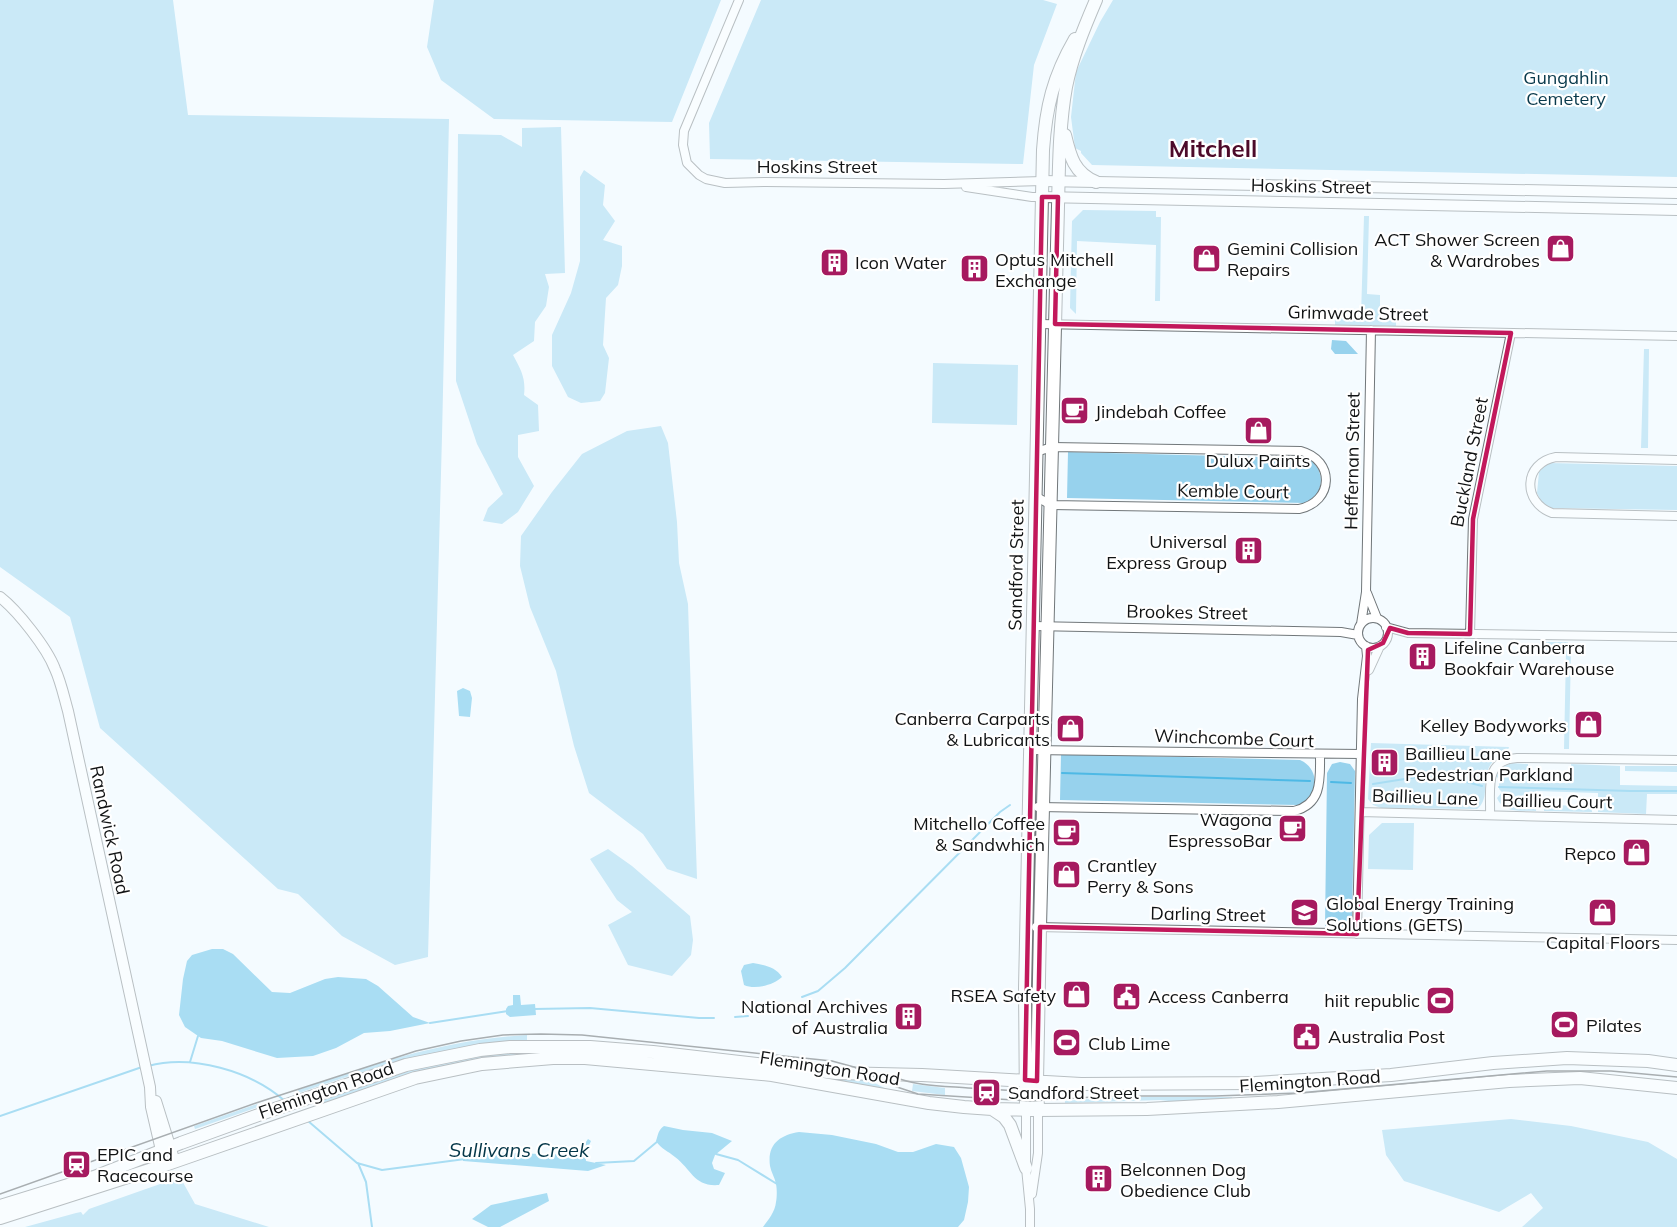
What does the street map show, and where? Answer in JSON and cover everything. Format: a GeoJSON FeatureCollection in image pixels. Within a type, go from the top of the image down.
{"type":"FeatureCollection","features":[{"type":"Feature","properties":{"kind":"main road","name":"Sandford Street"},"geometry":{"type":"LineString","coordinates":[[1031,1081],[1040,927],[1058,197],[1062,116],[1067,84],[1083,29],[1096,0]]}},
{"type":"Feature","properties":{"kind":"main road","name":"Sandford Street"},"geometry":{"type":"LineString","coordinates":[[1032,1110],[1027,927],[1042,181],[1045,121],[1051,95],[1066,54],[1083,29]]}},
{"type":"Feature","properties":{"kind":"main road"},"geometry":{"type":"LineString","coordinates":[[1062,116],[1065,137],[1078,171],[1096,182]]}},
{"type":"Feature","properties":{"kind":"main road","name":"Flemington Road"},"geometry":{"type":"LineString","coordinates":[[0,1206],[94,1177],[275,1109],[406,1065],[480,1050],[520,1047],[590,1047],[836,1073],[922,1075],[1081,1084],[1255,1083],[1391,1075],[1493,1063],[1567,1058],[1648,1061],[1677,1065]]}},
{"type":"Feature","properties":{"kind":"main road","name":"Flemington Road"},"geometry":{"type":"LineString","coordinates":[[0,1218],[170,1163],[415,1078],[482,1064],[553,1058],[628,1061],[772,1075],[929,1103],[992,1109],[1148,1109],[1278,1102],[1509,1081],[1580,1078],[1677,1088]]}},
{"type":"Feature","properties":{"kind":"main road"},"geometry":{"type":"LineString","coordinates":[[1580,1078],[1606,1076],[1677,1082]]}},
{"type":"Feature","properties":{"kind":"main road"},"geometry":{"type":"LineString","coordinates":[[992,1109],[1004,1117],[1010,1125],[1026,1168]]}},
{"type":"Feature","properties":{"kind":"street","name":"Hoskins Street"},"geometry":{"type":"LineString","coordinates":[[739,0],[684,131],[684,153],[692,170],[706,179],[725,183],[944,184],[1059,181],[1677,193]]}},
{"type":"Feature","properties":{"kind":"street","name":"Hoskins Street"},"geometry":{"type":"LineString","coordinates":[[944,184],[1032,197],[1677,210]]}},
{"type":"Feature","properties":{"kind":"street"},"geometry":{"type":"LineString","coordinates":[[1410,188],[1410,205]]}},
{"type":"Feature","properties":{"kind":"street","name":"Grimwade Street"},"geometry":{"type":"LineString","coordinates":[[1039,324],[1677,336]]}},
{"type":"Feature","properties":{"kind":"street","name":"Heffernan Street"},"geometry":{"type":"LineString","coordinates":[[1359,629],[1366,592],[1371,330]]}},
{"type":"Feature","properties":{"kind":"street","name":"Buckland Street"},"geometry":{"type":"LineString","coordinates":[[1470,634],[1473,519],[1511,333]]}},
{"type":"Feature","properties":{"kind":"street","name":"Kemble Court"},"geometry":{"type":"LineString","coordinates":[[1035,496],[1051,505],[1299,509],[1317,501],[1323,492],[1326,479],[1318,460],[1301,451],[1052,447],[1036,452]]}},
{"type":"Feature","properties":{"kind":"street"},"geometry":{"type":"LineString","coordinates":[[1677,460],[1547,458],[1538,465],[1531,476],[1530,483],[1536,503],[1552,513],[1677,516]]}},
{"type":"Feature","properties":{"kind":"street","name":"Heffernan Street"},"geometry":{"type":"LineString","coordinates":[[1366,592],[1377,618]]}},
{"type":"Feature","properties":{"kind":"street","name":"Randwick Road"},"geometry":{"type":"LineString","coordinates":[[0,597],[31,631],[56,670],[68,711],[148,1082],[157,1105],[165,1149],[170,1163]]}},
{"type":"Feature","properties":{"kind":"street"},"geometry":{"type":"LineString","coordinates":[[1357,933],[1362,699],[1367,657],[1366,646],[1363,644],[1359,629],[1368,619],[1377,618],[1384,623],[1388,631],[1365,679]]}},
{"type":"Feature","properties":{"kind":"street","name":"Brookes Street"},"geometry":{"type":"LineString","coordinates":[[1033,626],[1341,632],[1359,629]]}},
{"type":"Feature","properties":{"kind":"street"},"geometry":{"type":"LineString","coordinates":[[1386,627],[1407,633],[1677,637]]}},
{"type":"Feature","properties":{"kind":"street"},"geometry":{"type":"LineString","coordinates":[[1366,646],[1376,647],[1407,633]]}},
{"type":"Feature","properties":{"kind":"street","name":"Winchcombe Court"},"geometry":{"type":"LineString","coordinates":[[1029,808],[1294,811],[1305,808],[1318,790],[1320,754],[1030,750]]}},
{"type":"Feature","properties":{"kind":"street"},"geometry":{"type":"LineString","coordinates":[[1320,754],[1361,754]]}},
{"type":"Feature","properties":{"kind":"street","name":"Baillieu Court"},"geometry":{"type":"LineString","coordinates":[[1677,760],[1504,759],[1495,767],[1492,774],[1490,816],[1677,820]]}},
{"type":"Feature","properties":{"kind":"street","name":"Baillieu Lane"},"geometry":{"type":"LineString","coordinates":[[1360,812],[1490,816]]}},
{"type":"Feature","properties":{"kind":"street","name":"Darling Street"},"geometry":{"type":"LineString","coordinates":[[1027,927],[1677,940]]}},
{"type":"Feature","properties":{"kind":"street"},"geometry":{"type":"LineString","coordinates":[[1030,1227],[1026,1168],[1032,1110]]}},
{"type":"Feature","properties":{"kind":"street"},"geometry":{"type":"LineString","coordinates":[[1030,1209],[1038,1153],[1032,1110]]}},
{"type":"Feature","properties":{"kind":"highlighted area"},"geometry":{"type":"Polygon","coordinates":[[[1042,197],[1058,197],[1055,324],[1511,333],[1473,519],[1470,634],[1408,633],[1390,628],[1383,643],[1368,650],[1357,934],[1040,927],[1037,1081],[1025,1080],[1042,197]]]}},
{"type":"Feature","properties":{"kind":"green space"},"geometry":{"type":"Polygon","coordinates":[[[0,0],[173,0],[188,115],[449,119],[428,957],[395,965],[342,936],[298,894],[278,889],[100,728],[70,617],[0,567],[0,0]]]}},
{"type":"Feature","properties":{"kind":"green space"},"geometry":{"type":"Polygon","coordinates":[[[434,0],[721,0],[672,122],[494,119],[441,80],[427,47],[434,0]]]}},
{"type":"Feature","properties":{"kind":"green space"},"geometry":{"type":"Polygon","coordinates":[[[761,0],[1043,0],[1057,4],[1034,65],[1023,164],[710,159],[709,123],[761,0]]]}},
{"type":"Feature","properties":{"kind":"green space","name":"Gungahlin Cemetery"},"geometry":{"type":"Polygon","coordinates":[[[1113,0],[1677,0],[1677,177],[1092,165],[1081,151],[1075,148],[1071,117],[1076,72],[1113,0]]]}},
{"type":"Feature","properties":{"kind":"green space"},"geometry":{"type":"Polygon","coordinates":[[[561,127],[565,273],[545,274],[549,287],[546,306],[535,322],[534,341],[513,355],[522,374],[524,395],[538,405],[539,431],[518,435],[518,457],[534,486],[518,512],[502,524],[483,521],[488,508],[503,494],[477,444],[456,381],[458,134],[501,135],[522,147],[522,128],[561,127]]]}},
{"type":"Feature","properties":{"kind":"green space"},"geometry":{"type":"Polygon","coordinates":[[[584,170],[605,185],[603,205],[615,221],[603,240],[622,246],[622,266],[618,285],[606,298],[603,345],[609,358],[605,393],[600,401],[581,403],[568,397],[552,366],[552,335],[571,293],[580,261],[580,177],[584,170]]]}},
{"type":"Feature","properties":{"kind":"green space"},"geometry":{"type":"Polygon","coordinates":[[[1083,210],[1156,211],[1156,217],[1161,217],[1160,301],[1155,301],[1156,245],[1077,241],[1076,314],[1070,308],[1072,221],[1083,210]]]}},
{"type":"Feature","properties":{"kind":"green space"},"geometry":{"type":"Polygon","coordinates":[[[1364,216],[1369,216],[1367,294],[1380,295],[1380,317],[1396,318],[1396,326],[1335,325],[1335,316],[1361,316],[1364,216]]]}},
{"type":"Feature","properties":{"kind":"green space"},"geometry":{"type":"Polygon","coordinates":[[[1332,340],[1346,341],[1358,354],[1335,354],[1331,349],[1332,340]]]}},
{"type":"Feature","properties":{"kind":"green space"},"geometry":{"type":"Polygon","coordinates":[[[1644,349],[1649,349],[1648,448],[1641,448],[1644,349]]]}},
{"type":"Feature","properties":{"kind":"green space"},"geometry":{"type":"Polygon","coordinates":[[[933,363],[1018,365],[1017,425],[932,423],[933,363]]]}},
{"type":"Feature","properties":{"kind":"green space"},"geometry":{"type":"Polygon","coordinates":[[[661,426],[668,443],[679,563],[688,604],[697,879],[667,869],[643,834],[589,793],[574,746],[556,671],[530,607],[520,566],[521,536],[582,454],[627,431],[661,426]]]}},
{"type":"Feature","properties":{"kind":"green space"},"geometry":{"type":"Polygon","coordinates":[[[1068,452],[1306,458],[1317,467],[1321,481],[1317,494],[1305,503],[1067,498],[1068,452]]]}},
{"type":"Feature","properties":{"kind":"green space"},"geometry":{"type":"Polygon","coordinates":[[[1549,463],[1677,466],[1677,510],[1551,508],[1542,503],[1537,493],[1539,472],[1549,463]]]}},
{"type":"Feature","properties":{"kind":"green space"},"geometry":{"type":"Polygon","coordinates":[[[1540,642],[1568,642],[1571,648],[1569,749],[1564,749],[1566,652],[1539,651],[1540,642]]]}},
{"type":"Feature","properties":{"kind":"green space"},"geometry":{"type":"Polygon","coordinates":[[[1371,743],[1509,747],[1507,753],[1490,765],[1484,797],[1477,809],[1381,808],[1373,805],[1368,799],[1371,743]]]}},
{"type":"Feature","properties":{"kind":"green space"},"geometry":{"type":"Polygon","coordinates":[[[1061,754],[1300,760],[1311,769],[1315,783],[1311,796],[1299,805],[1060,800],[1061,754]]]}},
{"type":"Feature","properties":{"kind":"green space"},"geometry":{"type":"Polygon","coordinates":[[[1340,762],[1350,764],[1355,771],[1352,919],[1346,925],[1337,927],[1325,926],[1327,773],[1332,764],[1340,762]]]}},
{"type":"Feature","properties":{"kind":"green space"},"geometry":{"type":"Polygon","coordinates":[[[1512,763],[1528,764],[1528,783],[1570,783],[1571,764],[1620,766],[1620,785],[1677,786],[1677,794],[1647,794],[1646,814],[1598,812],[1598,793],[1536,791],[1536,811],[1508,809],[1497,798],[1502,792],[1499,789],[1501,781],[1496,776],[1504,766],[1512,763]]]}},
{"type":"Feature","properties":{"kind":"green space"},"geometry":{"type":"Polygon","coordinates":[[[1625,766],[1677,766],[1677,772],[1625,771],[1625,766]]]}},
{"type":"Feature","properties":{"kind":"green space"},"geometry":{"type":"Polygon","coordinates":[[[1544,805],[1592,806],[1592,812],[1544,811],[1544,805]]]}},
{"type":"Feature","properties":{"kind":"green space"},"geometry":{"type":"Polygon","coordinates":[[[1382,823],[1414,823],[1413,870],[1368,869],[1369,835],[1382,823]]]}},
{"type":"Feature","properties":{"kind":"green space"},"geometry":{"type":"Polygon","coordinates":[[[608,849],[632,866],[690,916],[693,940],[691,955],[672,976],[628,965],[608,925],[632,912],[617,900],[590,859],[608,849]]]}},
{"type":"Feature","properties":{"kind":"green space"},"geometry":{"type":"Polygon","coordinates":[[[527,1035],[527,1040],[440,1052],[355,1074],[299,1093],[298,1090],[383,1062],[439,1047],[527,1035]]]}},
{"type":"Feature","properties":{"kind":"green space"},"geometry":{"type":"Polygon","coordinates":[[[515,1052],[609,1052],[871,1079],[890,1091],[544,1054],[318,1106],[316,1100],[391,1075],[459,1059],[515,1052]]]}},
{"type":"Feature","properties":{"kind":"green space"},"geometry":{"type":"Polygon","coordinates":[[[913,1084],[945,1088],[945,1095],[912,1091],[913,1084]]]}},
{"type":"Feature","properties":{"kind":"green space"},"geometry":{"type":"Polygon","coordinates":[[[1114,1097],[1232,1097],[1232,1100],[1065,1103],[1065,1101],[1114,1097]]]}},
{"type":"Feature","properties":{"kind":"green space"},"geometry":{"type":"Polygon","coordinates":[[[257,1104],[258,1107],[195,1129],[194,1126],[257,1104]]]}},
{"type":"Feature","properties":{"kind":"green space"},"geometry":{"type":"Polygon","coordinates":[[[1511,1119],[1571,1126],[1648,1142],[1677,1159],[1677,1227],[1522,1227],[1543,1208],[1531,1193],[1499,1212],[1404,1181],[1386,1155],[1382,1130],[1511,1119]]]}},
{"type":"Feature","properties":{"kind":"green space"},"geometry":{"type":"Polygon","coordinates":[[[180,1177],[195,1204],[269,1227],[25,1227],[76,1213],[81,1212],[83,1215],[89,1209],[180,1177]]]}},
{"type":"Feature","properties":{"kind":"shaded area"},"geometry":{"type":"Polygon","coordinates":[[[463,688],[470,691],[472,698],[470,717],[459,716],[457,691],[463,688]]]}},
{"type":"Feature","properties":{"kind":"shaded area"},"geometry":{"type":"Polygon","coordinates":[[[212,949],[223,949],[233,954],[272,992],[290,993],[325,979],[338,977],[366,979],[378,986],[413,1017],[430,1023],[390,1031],[364,1033],[336,1048],[313,1056],[277,1058],[222,1041],[201,1038],[185,1027],[179,1015],[183,979],[187,961],[192,955],[212,949]]]}},
{"type":"Feature","properties":{"kind":"shaded area"},"geometry":{"type":"Polygon","coordinates":[[[753,963],[773,969],[782,977],[764,986],[744,985],[741,971],[744,965],[753,963]]]}},
{"type":"Feature","properties":{"kind":"shaded area"},"geometry":{"type":"Polygon","coordinates":[[[513,995],[520,995],[521,1005],[535,1004],[536,1015],[510,1017],[506,1014],[508,1006],[513,1005],[513,995]]]}},
{"type":"Feature","properties":{"kind":"shaded area"},"geometry":{"type":"Polygon","coordinates":[[[664,1126],[712,1133],[732,1141],[715,1155],[712,1163],[714,1169],[725,1173],[719,1185],[704,1183],[694,1177],[681,1162],[660,1146],[656,1141],[659,1131],[664,1126]]]}},
{"type":"Feature","properties":{"kind":"shaded area"},"geometry":{"type":"Polygon","coordinates":[[[799,1132],[832,1135],[876,1144],[898,1152],[913,1152],[936,1144],[954,1147],[961,1158],[969,1187],[964,1220],[958,1227],[763,1227],[773,1212],[777,1198],[776,1184],[770,1166],[773,1146],[786,1135],[799,1132]]]}},
{"type":"Feature","properties":{"kind":"shaded area"},"geometry":{"type":"Polygon","coordinates":[[[588,1139],[591,1141],[585,1154],[586,1161],[606,1165],[588,1171],[463,1161],[462,1156],[476,1152],[577,1155],[588,1139]]]}},
{"type":"Feature","properties":{"kind":"shaded area"},"geometry":{"type":"Polygon","coordinates":[[[547,1193],[549,1201],[500,1227],[488,1227],[472,1219],[491,1205],[547,1193]]]}},
{"type":"Feature","properties":{"kind":"waterway"},"geometry":{"type":"LineString","coordinates":[[1062,773],[1310,781]]}},
{"type":"Feature","properties":{"kind":"waterway"},"geometry":{"type":"LineString","coordinates":[[1373,784],[1436,774],[1482,786]]}},
{"type":"Feature","properties":{"kind":"waterway"},"geometry":{"type":"LineString","coordinates":[[1331,782],[1351,783]]}},
{"type":"Feature","properties":{"kind":"waterway"},"geometry":{"type":"LineString","coordinates":[[1499,787],[1677,791]]}},
{"type":"Feature","properties":{"kind":"waterway"},"geometry":{"type":"LineString","coordinates":[[802,997],[818,991],[845,968],[1000,812],[1010,805]]}},
{"type":"Feature","properties":{"kind":"waterway"},"geometry":{"type":"LineString","coordinates":[[534,1009],[590,1008],[714,1018]]}},
{"type":"Feature","properties":{"kind":"waterway"},"geometry":{"type":"LineString","coordinates":[[430,1023],[508,1011]]}},
{"type":"Feature","properties":{"kind":"waterway"},"geometry":{"type":"LineString","coordinates":[[735,1017],[748,1016]]}},
{"type":"Feature","properties":{"kind":"waterway"},"geometry":{"type":"LineString","coordinates":[[190,1062],[198,1036]]}},
{"type":"Feature","properties":{"kind":"waterway","name":"Sullivans Creek"},"geometry":{"type":"LineString","coordinates":[[148,1066],[183,1062],[220,1068],[255,1081],[285,1101]]}},
{"type":"Feature","properties":{"kind":"waterway","name":"Sullivans Creek"},"geometry":{"type":"LineString","coordinates":[[0,1116],[142,1067]]}},
{"type":"Feature","properties":{"kind":"waterway","name":"Sullivans Creek"},"geometry":{"type":"LineString","coordinates":[[308,1121],[357,1163],[382,1170],[465,1159]]}},
{"type":"Feature","properties":{"kind":"waterway","name":"Sullivans Creek"},"geometry":{"type":"LineString","coordinates":[[596,1163],[634,1161],[658,1141]]}},
{"type":"Feature","properties":{"kind":"waterway","name":"Sullivans Creek"},"geometry":{"type":"LineString","coordinates":[[716,1154],[738,1160],[777,1184]]}},
{"type":"Feature","properties":{"kind":"waterway"},"geometry":{"type":"LineString","coordinates":[[358,1163],[366,1182],[372,1227]]}},
{"type":"Feature","properties":{"kind":"tram line"},"geometry":{"type":"LineString","coordinates":[[0,1194],[256,1103],[416,1051],[503,1035],[582,1035],[832,1061],[854,1067],[918,1094],[1031,1101],[1109,1096],[1298,1093],[1547,1071],[1611,1071],[1677,1077]]}},
{"type":"Feature","properties":{"kind":"tram line"},"geometry":{"type":"LineString","coordinates":[[891,1076],[919,1084],[939,1086],[1060,1092]]}},
{"type":"Feature","properties":{"kind":"place","name":"ACT Shower Screen & Wardrobes"},"geometry":{"type":"Point","coordinates":[1561,249]}},
{"type":"Feature","properties":{"kind":"place","name":"Gemini Collision Repairs"},"geometry":{"type":"Point","coordinates":[1206,258]}},
{"type":"Feature","properties":{"kind":"place","name":"Icon Water"},"geometry":{"type":"Point","coordinates":[834,262]}},
{"type":"Feature","properties":{"kind":"place","name":"Optus Mitchell Exchange"},"geometry":{"type":"Point","coordinates":[974,269]}},
{"type":"Feature","properties":{"kind":"place","name":"Jindebah Coffee"},"geometry":{"type":"Point","coordinates":[1074,411]}},
{"type":"Feature","properties":{"kind":"place","name":"Dulux Paints"},"geometry":{"type":"Point","coordinates":[1258,431]}},
{"type":"Feature","properties":{"kind":"place","name":"Universal Express Group"},"geometry":{"type":"Point","coordinates":[1248,551]}},
{"type":"Feature","properties":{"kind":"place","name":"Lifeline Canberra Bookfair Warehouse"},"geometry":{"type":"Point","coordinates":[1423,657]}},
{"type":"Feature","properties":{"kind":"place","name":"Kelley Bodyworks"},"geometry":{"type":"Point","coordinates":[1588,725]}},
{"type":"Feature","properties":{"kind":"place","name":"Canberra Carparts & Lubricants"},"geometry":{"type":"Point","coordinates":[1071,728]}},
{"type":"Feature","properties":{"kind":"place","name":"Baillieu Lane Pedestrian Parkland"},"geometry":{"type":"Point","coordinates":[1384,763]}},
{"type":"Feature","properties":{"kind":"place","name":"Wagona EspressoBar"},"geometry":{"type":"Point","coordinates":[1293,829]}},
{"type":"Feature","properties":{"kind":"place","name":"Mitchello Coffee & Sandwhich"},"geometry":{"type":"Point","coordinates":[1066,833]}},
{"type":"Feature","properties":{"kind":"place","name":"Repco"},"geometry":{"type":"Point","coordinates":[1637,853]}},
{"type":"Feature","properties":{"kind":"place","name":"Crantley Perry & Sons"},"geometry":{"type":"Point","coordinates":[1066,875]}},
{"type":"Feature","properties":{"kind":"place","name":"Global Energy Training Solutions (GETS)"},"geometry":{"type":"Point","coordinates":[1305,913]}},
{"type":"Feature","properties":{"kind":"place","name":"Capital Floors"},"geometry":{"type":"Point","coordinates":[1603,913]}},
{"type":"Feature","properties":{"kind":"place","name":"RSEA Safety"},"geometry":{"type":"Point","coordinates":[1077,995]}},
{"type":"Feature","properties":{"kind":"place","name":"Access Canberra"},"geometry":{"type":"Point","coordinates":[1127,996]}},
{"type":"Feature","properties":{"kind":"place","name":"hiit republic"},"geometry":{"type":"Point","coordinates":[1441,1000]}},
{"type":"Feature","properties":{"kind":"place","name":"National Archives of Australia"},"geometry":{"type":"Point","coordinates":[909,1016]}},
{"type":"Feature","properties":{"kind":"place","name":"Pilates"},"geometry":{"type":"Point","coordinates":[1565,1025]}},
{"type":"Feature","properties":{"kind":"place","name":"Australia Post"},"geometry":{"type":"Point","coordinates":[1307,1036]}},
{"type":"Feature","properties":{"kind":"place","name":"Club Lime"},"geometry":{"type":"Point","coordinates":[1067,1043]}},
{"type":"Feature","properties":{"kind":"place","name":"Sandford Street"},"geometry":{"type":"Point","coordinates":[987,1092]}},
{"type":"Feature","properties":{"kind":"place","name":"EPIC and Racecourse"},"geometry":{"type":"Point","coordinates":[76,1164]}},
{"type":"Feature","properties":{"kind":"place","name":"Belconnen Dog Obedience Club"},"geometry":{"type":"Point","coordinates":[1099,1179]}},
{"type":"Feature","properties":{"kind":"district","name":"Mitchell"},"geometry":{"type":"Point","coordinates":[1213,148]}}]}
